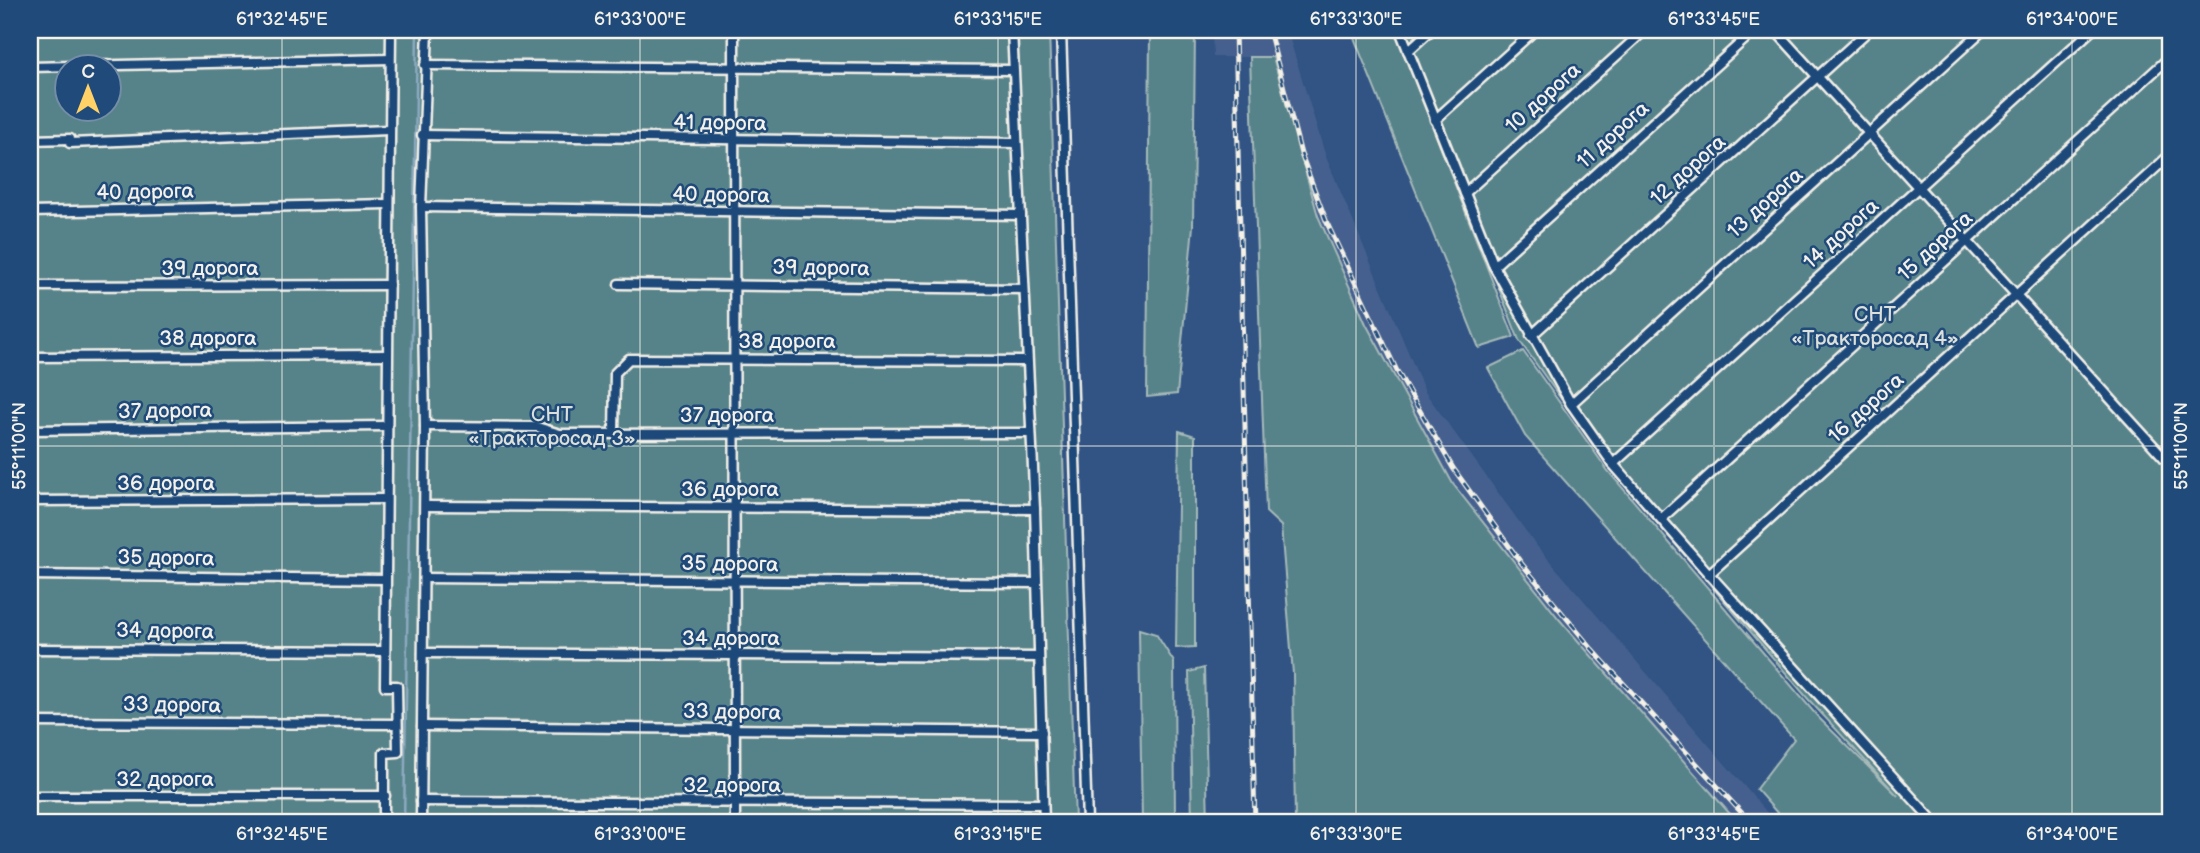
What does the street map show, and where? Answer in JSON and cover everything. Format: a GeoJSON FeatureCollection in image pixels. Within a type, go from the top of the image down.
{"type":"FeatureCollection","features":[{"type":"Feature","properties":{"kind":"street"},"geometry":{"type":"LineString","coordinates":[[384,823],[384,753],[398,752],[397,685],[385,686],[385,426],[389,285],[387,204],[391,30]]}},
{"type":"Feature","properties":{"kind":"street"},"geometry":{"type":"LineString","coordinates":[[421,823],[425,426],[421,207],[428,30]]}},
{"type":"Feature","properties":{"kind":"street"},"geometry":{"type":"LineString","coordinates":[[734,30],[737,432],[735,823]]}},
{"type":"Feature","properties":{"kind":"street"},"geometry":{"type":"LineString","coordinates":[[1012,30],[1035,509],[1044,823]]}},
{"type":"Feature","properties":{"kind":"street"},"geometry":{"type":"LineString","coordinates":[[1061,30],[1087,823]]}},
{"type":"Feature","properties":{"kind":"street"},"geometry":{"type":"LineString","coordinates":[[1400,30],[1494,265],[1571,404],[1614,464],[1709,574],[1935,823]]}},
{"type":"Feature","properties":{"kind":"street"},"geometry":{"type":"LineString","coordinates":[[1408,51],[1431,30]]}},
{"type":"Feature","properties":{"kind":"street"},"geometry":{"type":"LineString","coordinates":[[1435,121],[1535,30]]}},
{"type":"Feature","properties":{"kind":"street","name":"10 дорога"},"geometry":{"type":"LineString","coordinates":[[1465,193],[1645,30]]}},
{"type":"Feature","properties":{"kind":"street","name":"11 дорога"},"geometry":{"type":"LineString","coordinates":[[1494,265],[1755,30]]}},
{"type":"Feature","properties":{"kind":"street"},"geometry":{"type":"LineString","coordinates":[[1775,30],[2170,464]]}},
{"type":"Feature","properties":{"kind":"street","name":"12 дорога"},"geometry":{"type":"LineString","coordinates":[[1531,336],[1869,30]]}},
{"type":"Feature","properties":{"kind":"street","name":"13 дорога"},"geometry":{"type":"LineString","coordinates":[[1571,404],[1983,30]]}},
{"type":"Feature","properties":{"kind":"street","name":"14 дорога"},"geometry":{"type":"LineString","coordinates":[[1614,464],[2092,30]]}},
{"type":"Feature","properties":{"kind":"street","name":"15 дорога"},"geometry":{"type":"LineString","coordinates":[[1662,518],[2170,57]]}},
{"type":"Feature","properties":{"kind":"street"},"geometry":{"type":"LineString","coordinates":[[30,66],[390,59]]}},
{"type":"Feature","properties":{"kind":"street"},"geometry":{"type":"LineString","coordinates":[[425,65],[1013,70]]}},
{"type":"Feature","properties":{"kind":"street"},"geometry":{"type":"LineString","coordinates":[[30,140],[70,141],[388,130]]}},
{"type":"Feature","properties":{"kind":"street","name":"41 дорога"},"geometry":{"type":"LineString","coordinates":[[422,135],[1017,143]]}},
{"type":"Feature","properties":{"kind":"street","name":"16 дорога"},"geometry":{"type":"LineString","coordinates":[[1709,574],[2170,155]]}},
{"type":"Feature","properties":{"kind":"street","name":"40 дорога"},"geometry":{"type":"LineString","coordinates":[[30,212],[387,204]]}},
{"type":"Feature","properties":{"kind":"street","name":"40 дорога"},"geometry":{"type":"LineString","coordinates":[[421,207],[1021,215]]}},
{"type":"Feature","properties":{"kind":"street","name":"39 дорога"},"geometry":{"type":"LineString","coordinates":[[619,284],[1023,289]]}},
{"type":"Feature","properties":{"kind":"street","name":"39 дорога"},"geometry":{"type":"LineString","coordinates":[[30,286],[389,285]]}},
{"type":"Feature","properties":{"kind":"street","name":"38 дорога"},"geometry":{"type":"LineString","coordinates":[[30,357],[387,355]]}},
{"type":"Feature","properties":{"kind":"street","name":"38 дорога"},"geometry":{"type":"LineString","coordinates":[[614,434],[615,373],[629,359],[1026,361]]}},
{"type":"Feature","properties":{"kind":"street","name":"37 дорога"},"geometry":{"type":"LineString","coordinates":[[30,430],[385,426]]}},
{"type":"Feature","properties":{"kind":"street","name":"37 дорога"},"geometry":{"type":"LineString","coordinates":[[425,426],[537,427],[560,433],[614,434],[1030,432]]}},
{"type":"Feature","properties":{"kind":"street","name":"36 дорога"},"geometry":{"type":"LineString","coordinates":[[30,502],[386,499]]}},
{"type":"Feature","properties":{"kind":"street","name":"36 дорога"},"geometry":{"type":"LineString","coordinates":[[425,506],[1035,509]]}},
{"type":"Feature","properties":{"kind":"street","name":"35 дорога"},"geometry":{"type":"LineString","coordinates":[[30,575],[385,579]]}},
{"type":"Feature","properties":{"kind":"street","name":"35 дорога"},"geometry":{"type":"LineString","coordinates":[[424,578],[1036,583]]}},
{"type":"Feature","properties":{"kind":"street","name":"34 дорога"},"geometry":{"type":"LineString","coordinates":[[30,649],[385,651]]}},
{"type":"Feature","properties":{"kind":"street","name":"34 дорога"},"geometry":{"type":"LineString","coordinates":[[423,653],[1038,657]]}},
{"type":"Feature","properties":{"kind":"street","name":"33 дорога"},"geometry":{"type":"LineString","coordinates":[[30,722],[397,724]]}},
{"type":"Feature","properties":{"kind":"street","name":"33 дорога"},"geometry":{"type":"LineString","coordinates":[[422,726],[1042,732]]}},
{"type":"Feature","properties":{"kind":"street","name":"32 дорога"},"geometry":{"type":"LineString","coordinates":[[30,796],[385,796]]}},
{"type":"Feature","properties":{"kind":"street","name":"32 дорога"},"geometry":{"type":"LineString","coordinates":[[421,801],[1043,804]]}},
{"type":"Feature","properties":{"kind":"shaded area"},"geometry":{"type":"Polygon","coordinates":[[[1212,30],[1287,30],[1326,157],[1425,392],[1536,545],[1776,823],[1738,823],[1559,619],[1453,484],[1366,324],[1318,216],[1273,57],[1213,57],[1212,30]]]}},
{"type":"Feature","properties":{"kind":"green space","name":"СНТ «Тракторосад 3»"},"geometry":{"type":"Polygon","coordinates":[[[30,30],[1049,30],[1075,823],[30,823],[30,30]]]}},
{"type":"Feature","properties":{"kind":"green space"},"geometry":{"type":"Polygon","coordinates":[[[1150,30],[1195,30],[1193,226],[1177,394],[1147,397],[1150,30]]]}},
{"type":"Feature","properties":{"kind":"green space"},"geometry":{"type":"Polygon","coordinates":[[[1351,30],[1395,30],[1514,337],[1479,348],[1351,30]]]}},
{"type":"Feature","properties":{"kind":"green space","name":"СНТ «Тракторосад 4»"},"geometry":{"type":"Polygon","coordinates":[[[1398,30],[2170,30],[2170,823],[1786,823],[1756,789],[1794,739],[1525,436],[1488,368],[1523,351],[1608,471],[1818,717],[1898,796],[1809,700],[1611,469],[1519,340],[1398,30]]]}},
{"type":"Feature","properties":{"kind":"green space"},"geometry":{"type":"Polygon","coordinates":[[[1250,57],[1273,57],[1318,216],[1366,324],[1453,484],[1559,619],[1738,823],[1295,823],[1293,674],[1281,526],[1266,512],[1250,57]]]}},
{"type":"Feature","properties":{"kind":"green space"},"geometry":{"type":"Polygon","coordinates":[[[1179,431],[1195,436],[1195,647],[1176,648],[1179,431]]]}},
{"type":"Feature","properties":{"kind":"green space"},"geometry":{"type":"Polygon","coordinates":[[[1139,629],[1156,634],[1174,662],[1175,823],[1142,823],[1139,629]]]}},
{"type":"Feature","properties":{"kind":"green space"},"geometry":{"type":"Polygon","coordinates":[[[1204,668],[1208,823],[1192,823],[1189,672],[1204,668]]]}},
{"type":"Feature","properties":{"kind":"waterway"},"geometry":{"type":"LineString","coordinates":[[404,823],[417,30]]}},
{"type":"Feature","properties":{"kind":"railway"},"geometry":{"type":"LineString","coordinates":[[1235,30],[1255,823]]}},
{"type":"Feature","properties":{"kind":"railway"},"geometry":{"type":"LineString","coordinates":[[1269,30],[1301,154],[1327,223],[1397,371],[1453,468],[1522,564],[1592,649],[1751,823]]}}]}
